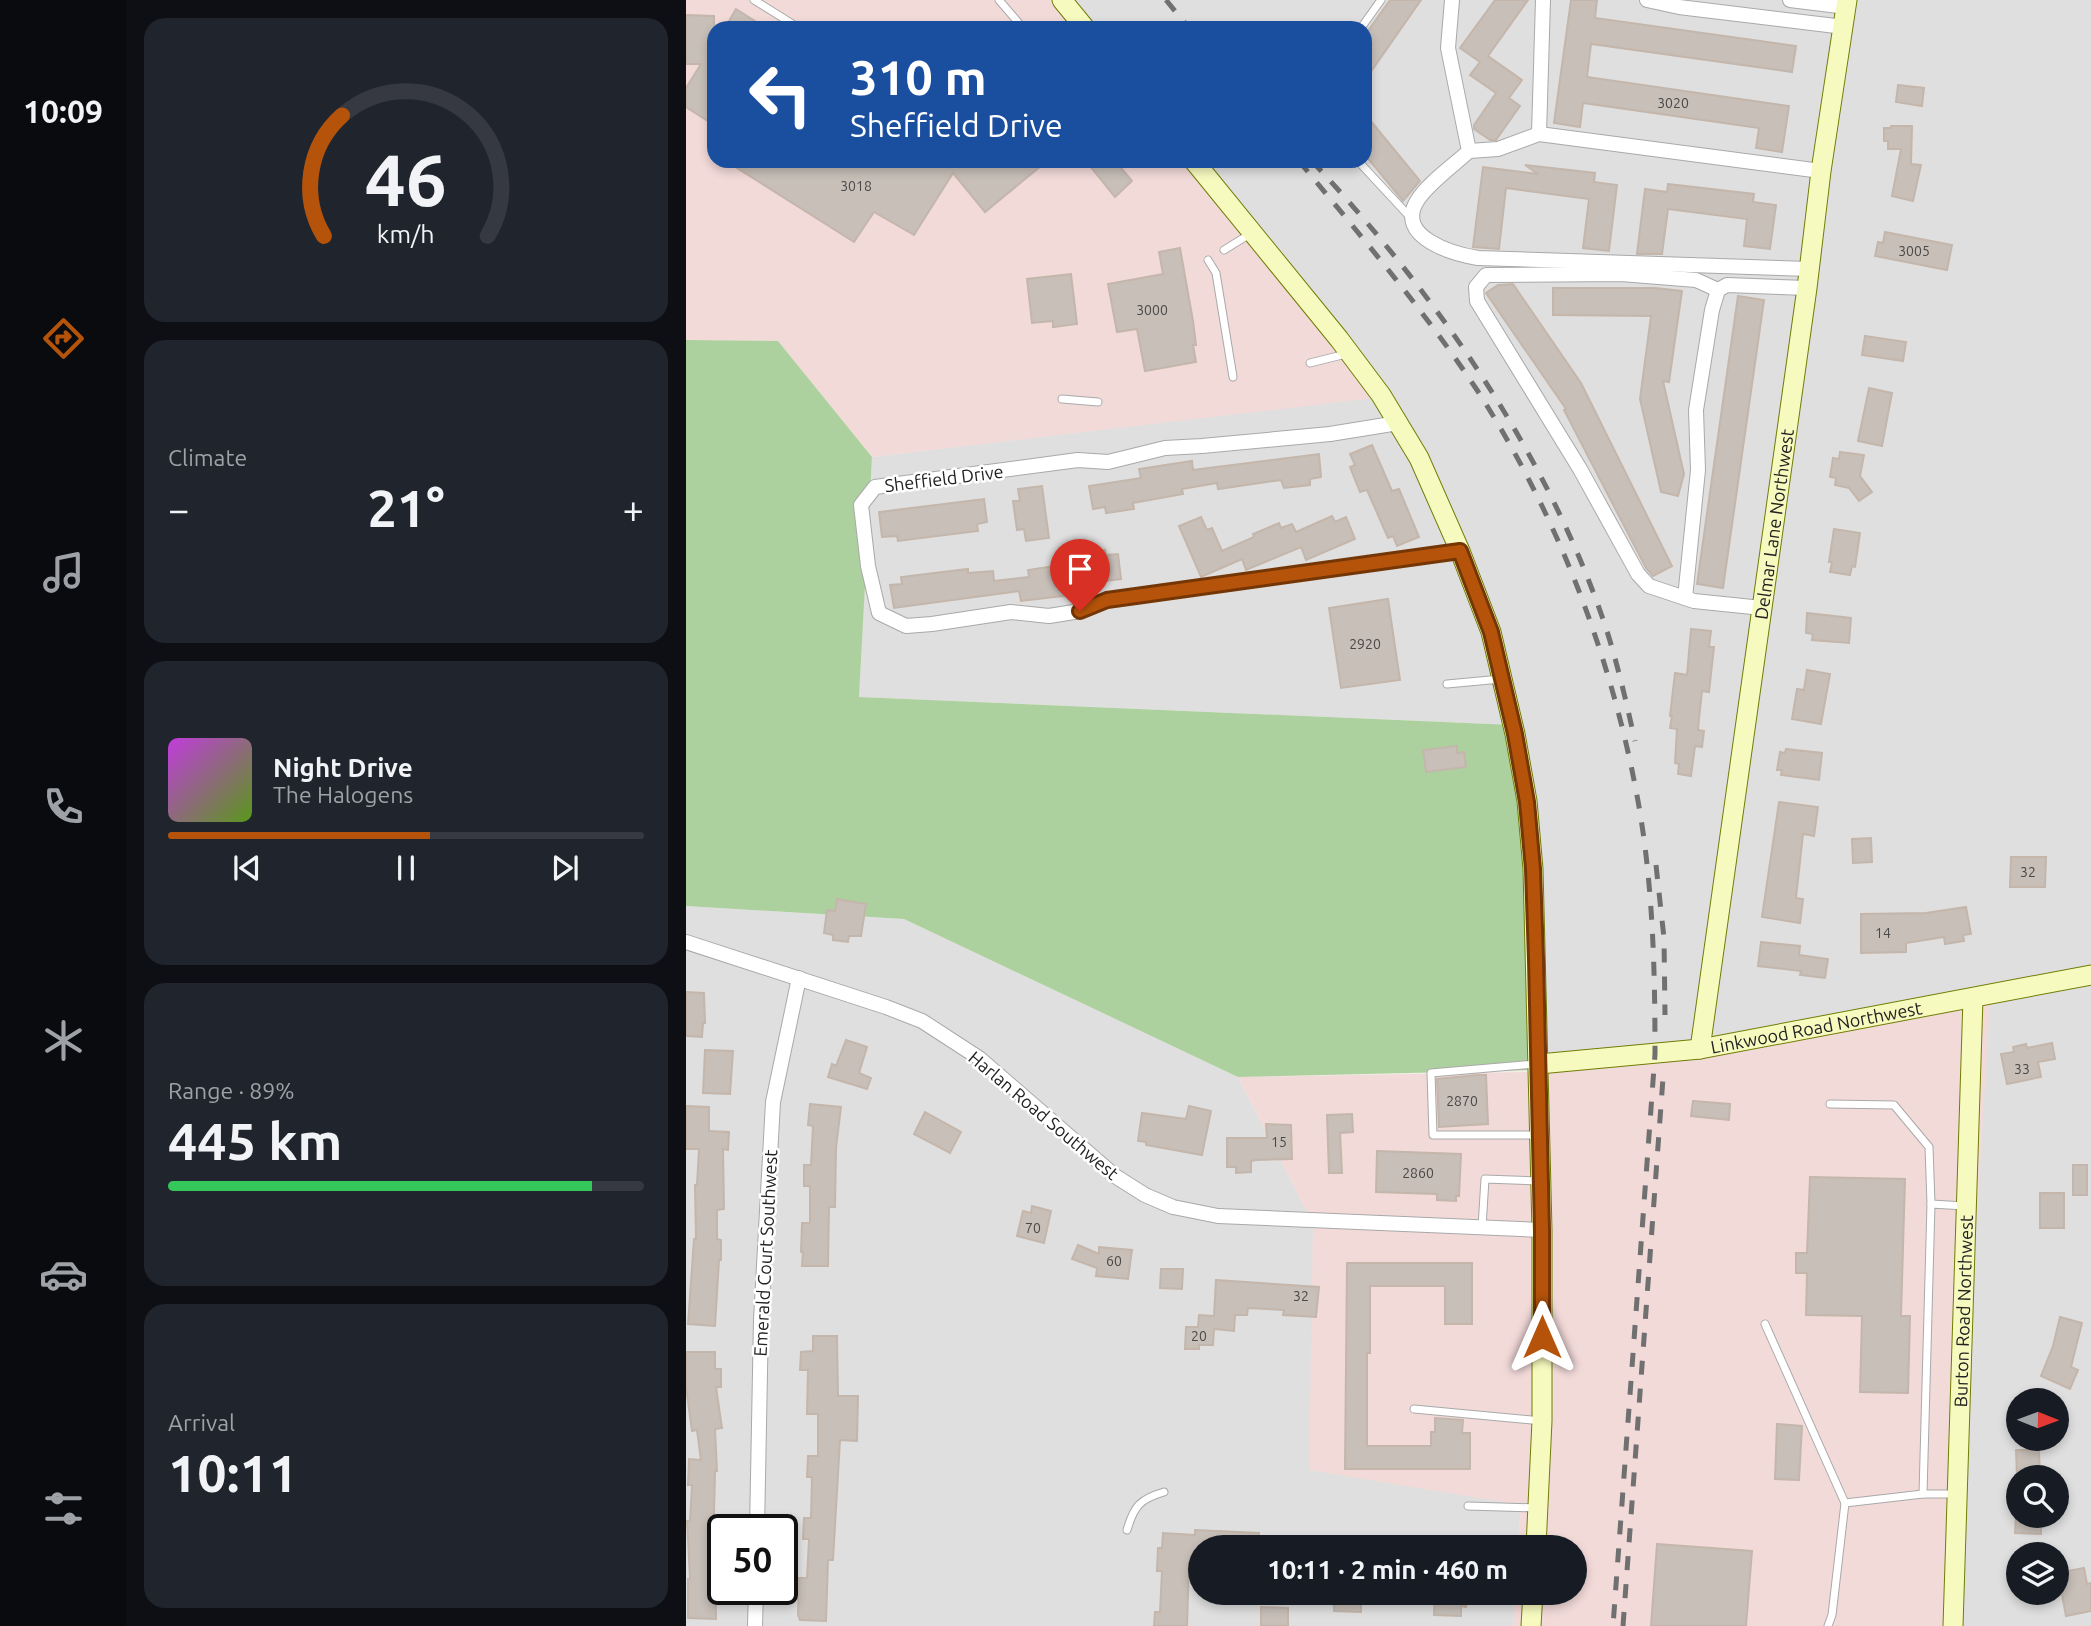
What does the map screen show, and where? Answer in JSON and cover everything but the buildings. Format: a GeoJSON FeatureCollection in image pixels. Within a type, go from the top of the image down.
{"type":"FeatureCollection","features":[{"type":"Feature","properties":{"kind":"street"},"geometry":{"type":"LineString","coordinates":[[1062,0],[1079,21]]}},
{"type":"Feature","properties":{"kind":"street"},"geometry":{"type":"LineString","coordinates":[[1452,0],[1448,47],[1469,151]]}},
{"type":"Feature","properties":{"kind":"street"},"geometry":{"type":"LineString","coordinates":[[1539,134],[1542,0]]}},
{"type":"Feature","properties":{"kind":"street"},"geometry":{"type":"LineString","coordinates":[[1647,0],[1679,7],[1844,27]]}},
{"type":"Feature","properties":{"kind":"street"},"geometry":{"type":"LineString","coordinates":[[1790,0],[1847,4]]}},
{"type":"Feature","properties":{"kind":"street","name":"Delmar Lane Northwest"},"geometry":{"type":"LineString","coordinates":[[1700,1049],[1809,279],[1821,171],[1847,4]]}},
{"type":"Feature","properties":{"kind":"street"},"geometry":{"type":"LineString","coordinates":[[1809,279],[1457,255],[1433,244],[1419,233],[1412,211],[1418,198],[1469,151],[1498,149],[1539,134],[1821,171]]}},
{"type":"Feature","properties":{"kind":"street"},"geometry":{"type":"LineString","coordinates":[[1200,168],[1381,395],[1419,458],[1460,551],[1491,632],[1515,734],[1527,802],[1533,869],[1542,1230],[1542,1421],[1537,1535]]}},
{"type":"Feature","properties":{"kind":"street"},"geometry":{"type":"LineString","coordinates":[[1718,290],[1696,280],[1621,274],[1486,275],[1476,287],[1477,302],[1580,469],[1638,574],[1649,586],[1694,601],[1762,608]]}},
{"type":"Feature","properties":{"kind":"street"},"geometry":{"type":"LineString","coordinates":[[1685,598],[1698,470],[1696,410],[1712,310],[1718,290],[1727,285],[1809,279]]}},
{"type":"Feature","properties":{"kind":"street","name":"Sheffield Drive"},"geometry":{"type":"LineString","coordinates":[[1398,423],[1330,434],[1165,448],[1108,462],[1077,460],[875,487],[861,505],[868,566],[879,613],[906,626],[1011,612],[1049,616],[1080,611],[1107,600],[1460,551]]}},
{"type":"Feature","properties":{"kind":"street","name":"Harlan Road Southwest"},"geometry":{"type":"LineString","coordinates":[[686,942],[922,1021],[979,1058],[1115,1176],[1145,1195],[1173,1207],[1218,1216],[1542,1230]]}},
{"type":"Feature","properties":{"kind":"street","name":"Linkwood Road Northwest"},"geometry":{"type":"LineString","coordinates":[[1539,1064],[1700,1049],[2091,975]]}},
{"type":"Feature","properties":{"kind":"street","name":"Emerald Court Southwest"},"geometry":{"type":"LineString","coordinates":[[757,1514],[762,1307],[773,1102],[799,978]]}},
{"type":"Feature","properties":{"kind":"street","name":"Burton Road Northwest"},"geometry":{"type":"LineString","coordinates":[[1953,1626],[1973,998]]}},
{"type":"Feature","properties":{"kind":"street"},"geometry":{"type":"LineString","coordinates":[[755,1626],[756,1605]]}},
{"type":"Feature","properties":{"kind":"street"},"geometry":{"type":"LineString","coordinates":[[1531,1626],[1532,1605]]}},
{"type":"Feature","properties":{"kind":"lane"},"geometry":{"type":"LineString","coordinates":[[754,0],[788,21]]}},
{"type":"Feature","properties":{"kind":"lane"},"geometry":{"type":"LineString","coordinates":[[999,0],[1017,21]]}},
{"type":"Feature","properties":{"kind":"lane"},"geometry":{"type":"LineString","coordinates":[[1366,21],[1381,0]]}},
{"type":"Feature","properties":{"kind":"lane"},"geometry":{"type":"LineString","coordinates":[[1365,168],[1413,220]]}},
{"type":"Feature","properties":{"kind":"lane"},"geometry":{"type":"LineString","coordinates":[[1224,250],[1252,232]]}},
{"type":"Feature","properties":{"kind":"lane"},"geometry":{"type":"LineString","coordinates":[[1208,260],[1216,273],[1233,377]]}},
{"type":"Feature","properties":{"kind":"lane"},"geometry":{"type":"LineString","coordinates":[[1310,363],[1350,353]]}},
{"type":"Feature","properties":{"kind":"lane"},"geometry":{"type":"LineString","coordinates":[[1062,400],[1098,402]]}},
{"type":"Feature","properties":{"kind":"lane"},"geometry":{"type":"LineString","coordinates":[[1447,684],[1502,679]]}},
{"type":"Feature","properties":{"kind":"lane"},"geometry":{"type":"LineString","coordinates":[[1539,1064],[1431,1073],[1433,1135],[1540,1135]]}},
{"type":"Feature","properties":{"kind":"lane"},"geometry":{"type":"LineString","coordinates":[[1830,1104],[1894,1105],[1929,1147],[1931,1204],[1923,1494]]}},
{"type":"Feature","properties":{"kind":"lane"},"geometry":{"type":"LineString","coordinates":[[1482,1228],[1485,1179],[1541,1181]]}},
{"type":"Feature","properties":{"kind":"lane"},"geometry":{"type":"LineString","coordinates":[[1931,1204],[1966,1206]]}},
{"type":"Feature","properties":{"kind":"lane"},"geometry":{"type":"LineString","coordinates":[[1765,1324],[1845,1503],[1832,1615],[1828,1626]]}},
{"type":"Feature","properties":{"kind":"lane"},"geometry":{"type":"LineString","coordinates":[[1414,1409],[1542,1421]]}},
{"type":"Feature","properties":{"kind":"lane"},"geometry":{"type":"LineString","coordinates":[[1127,1530],[1133,1512],[1146,1497],[1164,1492]]}},
{"type":"Feature","properties":{"kind":"lane"},"geometry":{"type":"LineString","coordinates":[[1845,1503],[1923,1494],[1957,1494]]}},
{"type":"Feature","properties":{"kind":"lane"},"geometry":{"type":"LineString","coordinates":[[1468,1506],[1538,1508]]}},
{"type":"Feature","properties":{"kind":"shaded area"},"geometry":{"type":"Polygon","coordinates":[[[686,0],[1067,0],[1084,21],[707,21],[707,168],[1202,168],[1383,397],[872,457],[778,341],[686,340],[686,0]]]}},
{"type":"Feature","properties":{"kind":"shaded area"},"geometry":{"type":"Polygon","coordinates":[[[1067,0],[2091,0],[2091,1626],[1952,1626],[1537,1070],[1513,725],[859,697],[872,457],[1382,396],[1202,168],[1372,168],[1372,21],[1084,21],[1067,0]]]}},
{"type":"Feature","properties":{"kind":"shaded area"},"geometry":{"type":"Polygon","coordinates":[[[686,906],[904,919],[1238,1077],[1313,1224],[1521,1505],[1519,1535],[1188,1535],[1188,1605],[1514,1605],[1513,1626],[686,1626],[686,906]]]}},
{"type":"Feature","properties":{"kind":"shaded area"},"geometry":{"type":"Polygon","coordinates":[[[1990,1002],[1952,1626],[1513,1626],[1514,1605],[1587,1605],[1587,1535],[1519,1535],[1521,1505],[1309,1470],[1313,1224],[1238,1077],[1526,1072],[1720,1037],[1990,1002]]]}},
{"type":"Feature","properties":{"kind":"green space"},"geometry":{"type":"Polygon","coordinates":[[[686,340],[778,341],[872,457],[859,697],[1513,725],[1537,1070],[1238,1077],[904,919],[686,906],[686,340]]]}},
{"type":"Feature","properties":{"kind":"railway"},"geometry":{"type":"LineString","coordinates":[[1166,0],[1183,21]]}},
{"type":"Feature","properties":{"kind":"railway"},"geometry":{"type":"LineString","coordinates":[[1305,168],[1435,331],[1506,437],[1532,486],[1578,588],[1597,640],[1627,747],[1643,832],[1650,895],[1655,1054],[1613,1626]]}},
{"type":"Feature","properties":{"kind":"railway"},"geometry":{"type":"LineString","coordinates":[[1318,168],[1401,265],[1443,320],[1518,435],[1580,558],[1604,622],[1635,741]]}},
{"type":"Feature","properties":{"kind":"railway"},"geometry":{"type":"LineString","coordinates":[[1656,865],[1664,938],[1665,1015]]}},
{"type":"Feature","properties":{"kind":"railway"},"geometry":{"type":"LineString","coordinates":[[1623,1626],[1663,1078]]}},
{"type":"Feature","properties":{"kind":"route"},"geometry":{"type":"LineString","coordinates":[[1080,611],[1107,600],[1460,551],[1491,632],[1515,734],[1527,802],[1533,869],[1536,959],[1542,1337]]}}]}
